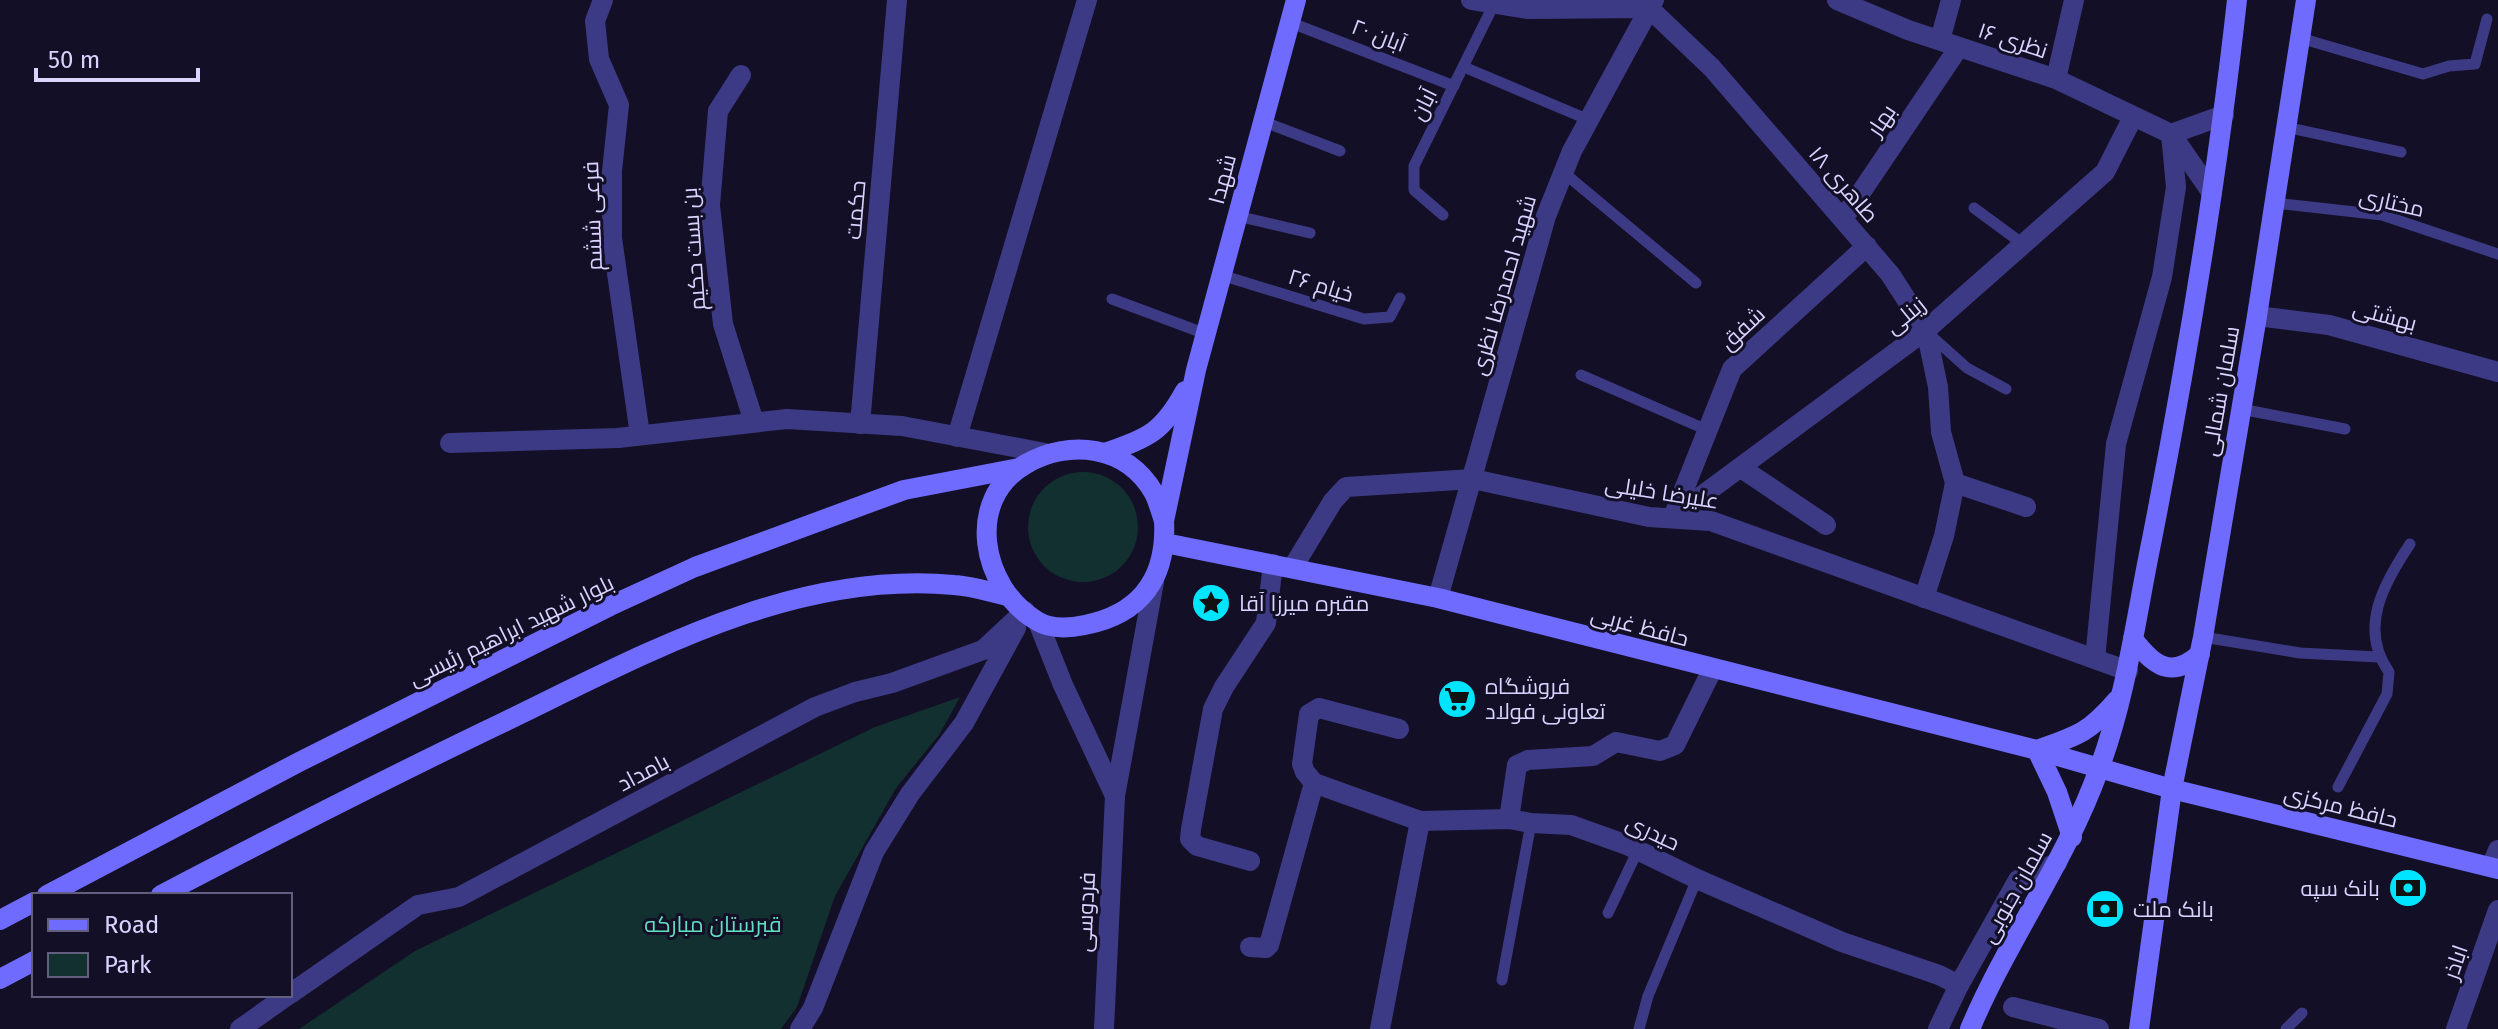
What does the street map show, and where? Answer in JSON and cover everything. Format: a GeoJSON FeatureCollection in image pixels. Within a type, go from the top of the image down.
{"type":"FeatureCollection","features":[{"type":"Feature","properties":{"kind":"main road","name":"شهدا"},"geometry":{"type":"LineString","coordinates":[[1196,370],[1296,0]]}},
{"type":"Feature","properties":{"kind":"main road","name":"سلمان شمالی"},"geometry":{"type":"LineString","coordinates":[[2100,767],[2128,671],[2189,339],[2224,115],[2237,0]]}},
{"type":"Feature","properties":{"kind":"main road","name":"سلمان شمالی"},"geometry":{"type":"LineString","coordinates":[[2172,789],[2202,645],[2305,1]]}},
{"type":"Feature","properties":{"kind":"main road"},"geometry":{"type":"LineString","coordinates":[[1105,453],[1141,440],[1170,419],[1196,370]]}},
{"type":"Feature","properties":{"kind":"main road"},"geometry":{"type":"LineString","coordinates":[[1164,521],[1153,492],[1133,468],[1105,453],[1075,448],[1045,453],[1019,468],[1000,489],[988,515],[986,544],[993,571],[1008,596],[1032,616],[1057,627],[1107,621],[1134,605],[1154,582],[1162,563],[1164,521],[1196,370]]}},
{"type":"Feature","properties":{"kind":"main road","name":"بلوار شهید ابراهیم رئیسی"},"geometry":{"type":"LineString","coordinates":[[51,893],[301,761],[610,606],[695,567],[904,490],[1019,468]]}},
{"type":"Feature","properties":{"kind":"main road","name":"حافظ غربی"},"geometry":{"type":"LineString","coordinates":[[1165,543],[1438,598],[2100,767]]}},
{"type":"Feature","properties":{"kind":"main road"},"geometry":{"type":"LineString","coordinates":[[165,893],[352,794],[648,652],[743,614],[825,592],[896,584],[955,585],[1008,596]]}},
{"type":"Feature","properties":{"kind":"main road"},"geometry":{"type":"LineString","coordinates":[[2133,639],[2154,664],[2166,667],[2190,663],[2202,645]]}},
{"type":"Feature","properties":{"kind":"main road"},"geometry":{"type":"LineString","coordinates":[[2072,837],[2057,792],[2037,750],[2080,735],[2103,717],[2122,693]]}},
{"type":"Feature","properties":{"kind":"main road","name":"حافظ مرکزی"},"geometry":{"type":"LineString","coordinates":[[2100,767],[2172,789],[2496,862]]}},
{"type":"Feature","properties":{"kind":"main road","name":"سلمان جنوبی"},"geometry":{"type":"LineString","coordinates":[[1970,1029],[2010,947],[2072,837],[2100,767]]}},
{"type":"Feature","properties":{"kind":"main road"},"geometry":{"type":"LineString","coordinates":[[2139,1029],[2172,789]]}},
{"type":"Feature","properties":{"kind":"main road"},"geometry":{"type":"LineString","coordinates":[[0,920],[32,903]]}},
{"type":"Feature","properties":{"kind":"main road"},"geometry":{"type":"LineString","coordinates":[[0,979],[32,962]]}},
{"type":"Feature","properties":{"kind":"street","name":"فرعی ششم"},"geometry":{"type":"LineString","coordinates":[[603,0],[595,21],[599,59],[619,105],[612,171],[612,238],[640,435]]}},
{"type":"Feature","properties":{"kind":"street","name":"حکمت"},"geometry":{"type":"LineString","coordinates":[[860,424],[897,0]]}},
{"type":"Feature","properties":{"kind":"street"},"geometry":{"type":"LineString","coordinates":[[957,437],[1087,0]]}},
{"type":"Feature","properties":{"kind":"street"},"geometry":{"type":"LineString","coordinates":[[1471,0],[1527,9],[1651,4]]}},
{"type":"Feature","properties":{"kind":"street","name":"نظری ۱۶"},"geometry":{"type":"LineString","coordinates":[[1837,0],[1908,30],[2056,79],[2171,134]]}},
{"type":"Feature","properties":{"kind":"street","name":"بهار"},"geometry":{"type":"LineString","coordinates":[[1843,219],[1950,44],[1951,0]]}},
{"type":"Feature","properties":{"kind":"street"},"geometry":{"type":"LineString","coordinates":[[2056,79],[2074,0]]}},
{"type":"Feature","properties":{"kind":"street","name":"شهید احمدرضا نظری"},"geometry":{"type":"LineString","coordinates":[[1438,598],[1546,216],[1563,172],[1651,4]]}},
{"type":"Feature","properties":{"kind":"street","name":"طاهری ۱۸"},"geometry":{"type":"LineString","coordinates":[[1651,4],[1712,68],[1867,246],[1890,274],[1926,330],[1938,387],[1941,432],[1955,483],[1944,536],[1924,598]]}},
{"type":"Feature","properties":{"kind":"street","name":"بن بست حکیم"},"geometry":{"type":"LineString","coordinates":[[741,75],[718,111],[710,205],[723,324],[754,422]]}},
{"type":"Feature","properties":{"kind":"street"},"geometry":{"type":"LineString","coordinates":[[2171,134],[2224,115]]}},
{"type":"Feature","properties":{"kind":"street","name":"زینلی"},"geometry":{"type":"LineString","coordinates":[[1673,517],[1926,330],[2105,172],[2133,117]]}},
{"type":"Feature","properties":{"kind":"street"},"geometry":{"type":"LineString","coordinates":[[2171,134],[2212,193]]}},
{"type":"Feature","properties":{"kind":"street"},"geometry":{"type":"LineString","coordinates":[[2095,659],[2116,444],[2162,277],[2176,187],[2171,134]]}},
{"type":"Feature","properties":{"kind":"street","name":"شفق"},"geometry":{"type":"LineString","coordinates":[[1673,517],[1732,369],[1867,246]]}},
{"type":"Feature","properties":{"kind":"street","name":"بهشتی"},"geometry":{"type":"LineString","coordinates":[[2257,316],[2329,325],[2498,372]]}},
{"type":"Feature","properties":{"kind":"street"},"geometry":{"type":"LineString","coordinates":[[450,443],[640,435],[787,419],[902,426],[1045,453]]}},
{"type":"Feature","properties":{"kind":"street"},"geometry":{"type":"LineString","coordinates":[[1741,468],[1826,525]]}},
{"type":"Feature","properties":{"kind":"street","name":"علیرضا خلیلی"},"geometry":{"type":"LineString","coordinates":[[1283,566],[1346,487],[1473,479],[1625,513],[1711,521],[2128,671]]}},
{"type":"Feature","properties":{"kind":"street"},"geometry":{"type":"LineString","coordinates":[[1955,483],[2026,507]]}},
{"type":"Feature","properties":{"kind":"street"},"geometry":{"type":"LineString","coordinates":[[1250,861],[1197,846],[1190,839],[1213,709],[1266,623],[1283,566]]}},
{"type":"Feature","properties":{"kind":"street","name":"فردوسی"},"geometry":{"type":"LineString","coordinates":[[1104,1029],[1115,796],[1154,582]]}},
{"type":"Feature","properties":{"kind":"street"},"geometry":{"type":"LineString","coordinates":[[1032,616],[1115,796]]}},
{"type":"Feature","properties":{"kind":"street"},"geometry":{"type":"LineString","coordinates":[[800,1029],[813,1008],[874,852],[910,794],[964,723],[1032,616]]}},
{"type":"Feature","properties":{"kind":"street","name":"بامداد"},"geometry":{"type":"LineString","coordinates":[[292,992],[418,905],[459,897],[815,707],[983,650],[1032,616]]}},
{"type":"Feature","properties":{"kind":"street"},"geometry":{"type":"LineString","coordinates":[[1509,819],[1517,765],[1528,760],[1593,756],[1616,742],[1660,751],[1675,745],[1712,670]]}},
{"type":"Feature","properties":{"kind":"street"},"geometry":{"type":"LineString","coordinates":[[1250,947],[1266,948],[1269,945],[1314,783],[1302,764],[1309,714],[1319,708],[1399,729]]}},
{"type":"Feature","properties":{"kind":"street","name":"حیدری"},"geometry":{"type":"LineString","coordinates":[[1314,783],[1420,821],[1509,819],[1571,825],[1638,850],[1842,942],[1939,975],[1959,985]]}},
{"type":"Feature","properties":{"kind":"street"},"geometry":{"type":"LineString","coordinates":[[1380,1029],[1420,821]]}},
{"type":"Feature","properties":{"kind":"street"},"geometry":{"type":"LineString","coordinates":[[1938,1029],[2018,880],[2057,863]]}},
{"type":"Feature","properties":{"kind":"street","name":"اباذر"},"geometry":{"type":"LineString","coordinates":[[2456,1029],[2498,910]]}},
{"type":"Feature","properties":{"kind":"street","name":"بامداد"},"geometry":{"type":"LineString","coordinates":[[240,1029],[285,997]]}},
{"type":"Feature","properties":{"kind":"street"},"geometry":{"type":"LineString","coordinates":[[2013,1007],[2099,1029]]}},
{"type":"Feature","properties":{"kind":"lane","name":"آبان"},"geometry":{"type":"LineString","coordinates":[[1443,215],[1414,190],[1414,166],[1494,4]]}},
{"type":"Feature","properties":{"kind":"lane"},"geometry":{"type":"LineString","coordinates":[[2300,38],[2423,74],[2449,66],[2475,64],[2487,19]]}},
{"type":"Feature","properties":{"kind":"lane","name":"آبان ۲۰"},"geometry":{"type":"LineString","coordinates":[[1289,22],[1454,86]]}},
{"type":"Feature","properties":{"kind":"lane"},"geometry":{"type":"LineString","coordinates":[[1464,67],[1589,120]]}},
{"type":"Feature","properties":{"kind":"lane"},"geometry":{"type":"LineString","coordinates":[[1262,121],[1340,151]]}},
{"type":"Feature","properties":{"kind":"lane"},"geometry":{"type":"LineString","coordinates":[[2286,127],[2401,152]]}},
{"type":"Feature","properties":{"kind":"lane"},"geometry":{"type":"LineString","coordinates":[[1563,172],[1696,283]]}},
{"type":"Feature","properties":{"kind":"lane","name":"مختاری"},"geometry":{"type":"LineString","coordinates":[[2274,203],[2382,215],[2498,254]]}},
{"type":"Feature","properties":{"kind":"lane"},"geometry":{"type":"LineString","coordinates":[[1974,208],[2023,244]]}},
{"type":"Feature","properties":{"kind":"lane"},"geometry":{"type":"LineString","coordinates":[[1237,216],[1310,233]]}},
{"type":"Feature","properties":{"kind":"lane","name":"خیام ۲۶"},"geometry":{"type":"LineString","coordinates":[[1221,275],[1364,319],[1390,317],[1400,298]]}},
{"type":"Feature","properties":{"kind":"lane"},"geometry":{"type":"LineString","coordinates":[[1112,299],[1206,334]]}},
{"type":"Feature","properties":{"kind":"lane"},"geometry":{"type":"LineString","coordinates":[[1926,330],[1967,368],[2006,389]]}},
{"type":"Feature","properties":{"kind":"lane"},"geometry":{"type":"LineString","coordinates":[[1581,375],[1707,430]]}},
{"type":"Feature","properties":{"kind":"lane"},"geometry":{"type":"LineString","coordinates":[[2241,409],[2345,429]]}},
{"type":"Feature","properties":{"kind":"lane"},"geometry":{"type":"LineString","coordinates":[[2338,787],[2387,694],[2389,672],[2378,657],[2373,631],[2390,575],[2410,544]]}},
{"type":"Feature","properties":{"kind":"lane"},"geometry":{"type":"LineString","coordinates":[[2202,645],[2378,657]]}},
{"type":"Feature","properties":{"kind":"lane"},"geometry":{"type":"LineString","coordinates":[[1502,980],[1531,823]]}},
{"type":"Feature","properties":{"kind":"lane"},"geometry":{"type":"LineString","coordinates":[[1608,913],[1638,850]]}},
{"type":"Feature","properties":{"kind":"lane"},"geometry":{"type":"LineString","coordinates":[[1639,1029],[1648,996],[1697,879]]}},
{"type":"Feature","properties":{"kind":"lane"},"geometry":{"type":"LineString","coordinates":[[2286,1029],[2302,1013]]}},
{"type":"Feature","properties":{"kind":"green space"},"geometry":{"type":"Polygon","coordinates":[[[1083,472],[1104,476],[1122,488],[1134,506],[1138,527],[1134,548],[1122,566],[1104,578],[1083,582],[1062,578],[1044,566],[1032,548],[1028,527],[1032,506],[1044,488],[1062,476],[1083,472]]]}},
{"type":"Feature","properties":{"kind":"green space","name":"قبرستان مبارکه"},"geometry":{"type":"Polygon","coordinates":[[[960,697],[939,735],[896,788],[835,896],[797,1007],[781,1029],[299,1029],[415,951],[875,727],[960,697]]]}},
{"type":"Feature","properties":{"kind":"place","name":"مقبره میرزا آقا"},"geometry":{"type":"Point","coordinates":[1211,603]}},
{"type":"Feature","properties":{"kind":"place","name":"فروشگاه تعاونی فولاد"},"geometry":{"type":"Point","coordinates":[1457,699]}},
{"type":"Feature","properties":{"kind":"place","name":"بانک سپه"},"geometry":{"type":"Point","coordinates":[2408,888]}},
{"type":"Feature","properties":{"kind":"place","name":"بانک ملت"},"geometry":{"type":"Point","coordinates":[2105,909]}}]}
